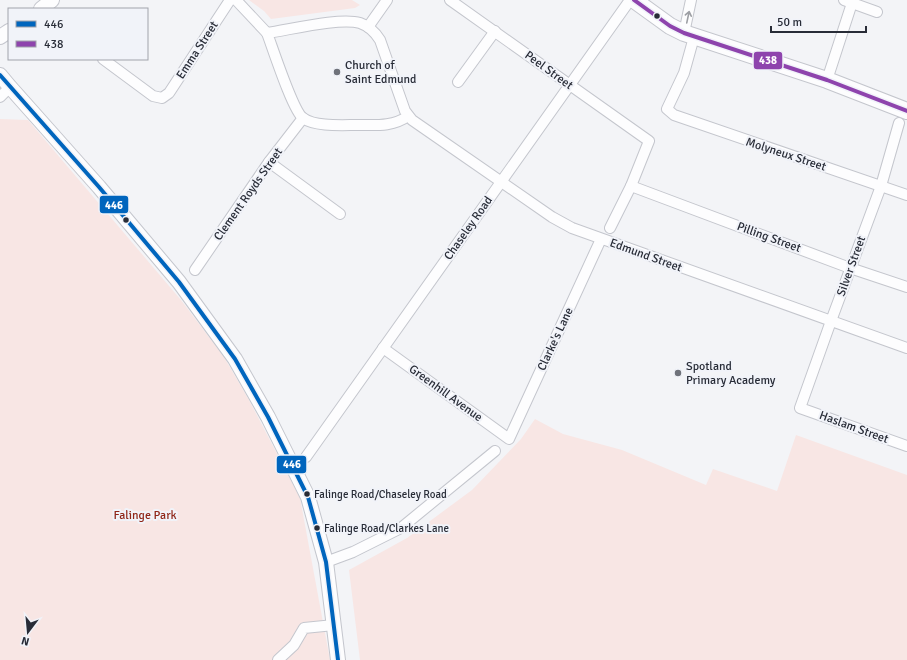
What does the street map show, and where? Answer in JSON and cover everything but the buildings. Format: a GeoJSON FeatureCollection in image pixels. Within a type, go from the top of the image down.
{"type":"FeatureCollection","features":[{"type":"Feature","properties":{"kind":"main road"},"geometry":{"type":"LineString","coordinates":[[42,8],[52,0]]}},
{"type":"Feature","properties":{"kind":"main road"},"geometry":{"type":"LineString","coordinates":[[634,0],[670,26],[689,35],[827,80],[903,117]]}},
{"type":"Feature","properties":{"kind":"main road"},"geometry":{"type":"LineString","coordinates":[[0,75],[5,92],[99,187],[179,282],[235,359],[268,417],[308,497],[326,562],[338,660]]}},
{"type":"Feature","properties":{"kind":"street","name":"Emma Street"},"geometry":{"type":"LineString","coordinates":[[104,60],[153,96],[162,98],[169,93],[230,0]]}},
{"type":"Feature","properties":{"kind":"street"},"geometry":{"type":"LineString","coordinates":[[236,0],[267,33],[295,108],[303,118],[323,124],[375,125],[398,122],[408,116],[380,40],[375,32],[368,27],[360,23],[350,21],[267,33]]}},
{"type":"Feature","properties":{"kind":"street"},"geometry":{"type":"LineString","coordinates":[[368,27],[387,0]]}},
{"type":"Feature","properties":{"kind":"street","name":"Peel Street"},"geometry":{"type":"LineString","coordinates":[[450,0],[649,141],[631,186]]}},
{"type":"Feature","properties":{"kind":"street","name":"Chaseley Road"},"geometry":{"type":"LineString","coordinates":[[306,457],[630,0]]}},
{"type":"Feature","properties":{"kind":"street"},"geometry":{"type":"LineString","coordinates":[[689,35],[691,0]]}},
{"type":"Feature","properties":{"kind":"street"},"geometry":{"type":"LineString","coordinates":[[827,80],[848,2],[876,12]]}},
{"type":"Feature","properties":{"kind":"street"},"geometry":{"type":"LineString","coordinates":[[458,82],[495,31]]}},
{"type":"Feature","properties":{"kind":"street","name":"Molyneux Street"},"geometry":{"type":"LineString","coordinates":[[689,35],[684,73],[667,109],[674,115],[907,195]]}},
{"type":"Feature","properties":{"kind":"street","name":"Edmund Street"},"geometry":{"type":"LineString","coordinates":[[408,116],[414,122],[552,217],[572,228],[907,348]]}},
{"type":"Feature","properties":{"kind":"street","name":"Silver Street"},"geometry":{"type":"LineString","coordinates":[[800,408],[881,186],[903,117]]}},
{"type":"Feature","properties":{"kind":"street","name":"Clement Royds Street"},"geometry":{"type":"LineString","coordinates":[[195,270],[269,162],[303,118]]}},
{"type":"Feature","properties":{"kind":"street"},"geometry":{"type":"LineString","coordinates":[[269,162],[340,214]]}},
{"type":"Feature","properties":{"kind":"street"},"geometry":{"type":"LineString","coordinates":[[610,228],[631,186]]}},
{"type":"Feature","properties":{"kind":"street","name":"Pilling Street"},"geometry":{"type":"LineString","coordinates":[[631,186],[850,268],[907,287]]}},
{"type":"Feature","properties":{"kind":"street","name":"Clarke's Lane"},"geometry":{"type":"LineString","coordinates":[[509,439],[601,239]]}},
{"type":"Feature","properties":{"kind":"street","name":"Greenhill Avenue"},"geometry":{"type":"LineString","coordinates":[[383,348],[509,439]]}},
{"type":"Feature","properties":{"kind":"street","name":"Haslam Street"},"geometry":{"type":"LineString","coordinates":[[800,408],[907,446]]}},
{"type":"Feature","properties":{"kind":"street"},"geometry":{"type":"LineString","coordinates":[[326,562],[353,552],[401,528],[495,451]]}},
{"type":"Feature","properties":{"kind":"street"},"geometry":{"type":"LineString","coordinates":[[278,660],[294,645],[304,628],[334,625]]}},
{"type":"Feature","properties":{"kind":"green space"},"geometry":{"type":"Polygon","coordinates":[[[249,0],[352,0],[360,5],[355,8],[271,19],[264,11],[249,0]]]}},
{"type":"Feature","properties":{"kind":"green space","name":"Falinge Park"},"geometry":{"type":"Polygon","coordinates":[[[0,119],[28,120],[181,300],[224,357],[249,400],[300,498],[330,660],[0,660],[0,119]]]}},
{"type":"Feature","properties":{"kind":"green space"},"geometry":{"type":"Polygon","coordinates":[[[535,419],[563,434],[622,450],[706,485],[713,469],[777,491],[796,435],[907,475],[907,660],[360,660],[349,570],[407,538],[472,490],[521,439],[535,419]]]}},
{"type":"Feature","properties":{"kind":"transit line","name":"438"},"geometry":{"type":"LineString","coordinates":[[634,0],[670,26],[684,33],[827,80],[907,111]]}},
{"type":"Feature","properties":{"kind":"transit line","name":"446"},"geometry":{"type":"LineString","coordinates":[[0,75],[99,187],[179,282],[235,359],[268,417],[308,497],[326,562],[338,660]]}},
{"type":"Feature","properties":{"kind":"place","name":"Church of Saint Edmund"},"geometry":{"type":"Point","coordinates":[337,72]}},
{"type":"Feature","properties":{"kind":"place","name":"Spotland Primary Academy"},"geometry":{"type":"Point","coordinates":[678,373]}},
{"type":"Feature","properties":{"kind":"place","name":"Falinge Road/Chaseley Road"},"geometry":{"type":"Point","coordinates":[307,494]}},
{"type":"Feature","properties":{"kind":"place","name":"Falinge Road/Clarkes Lane"},"geometry":{"type":"Point","coordinates":[317,528]}}]}
